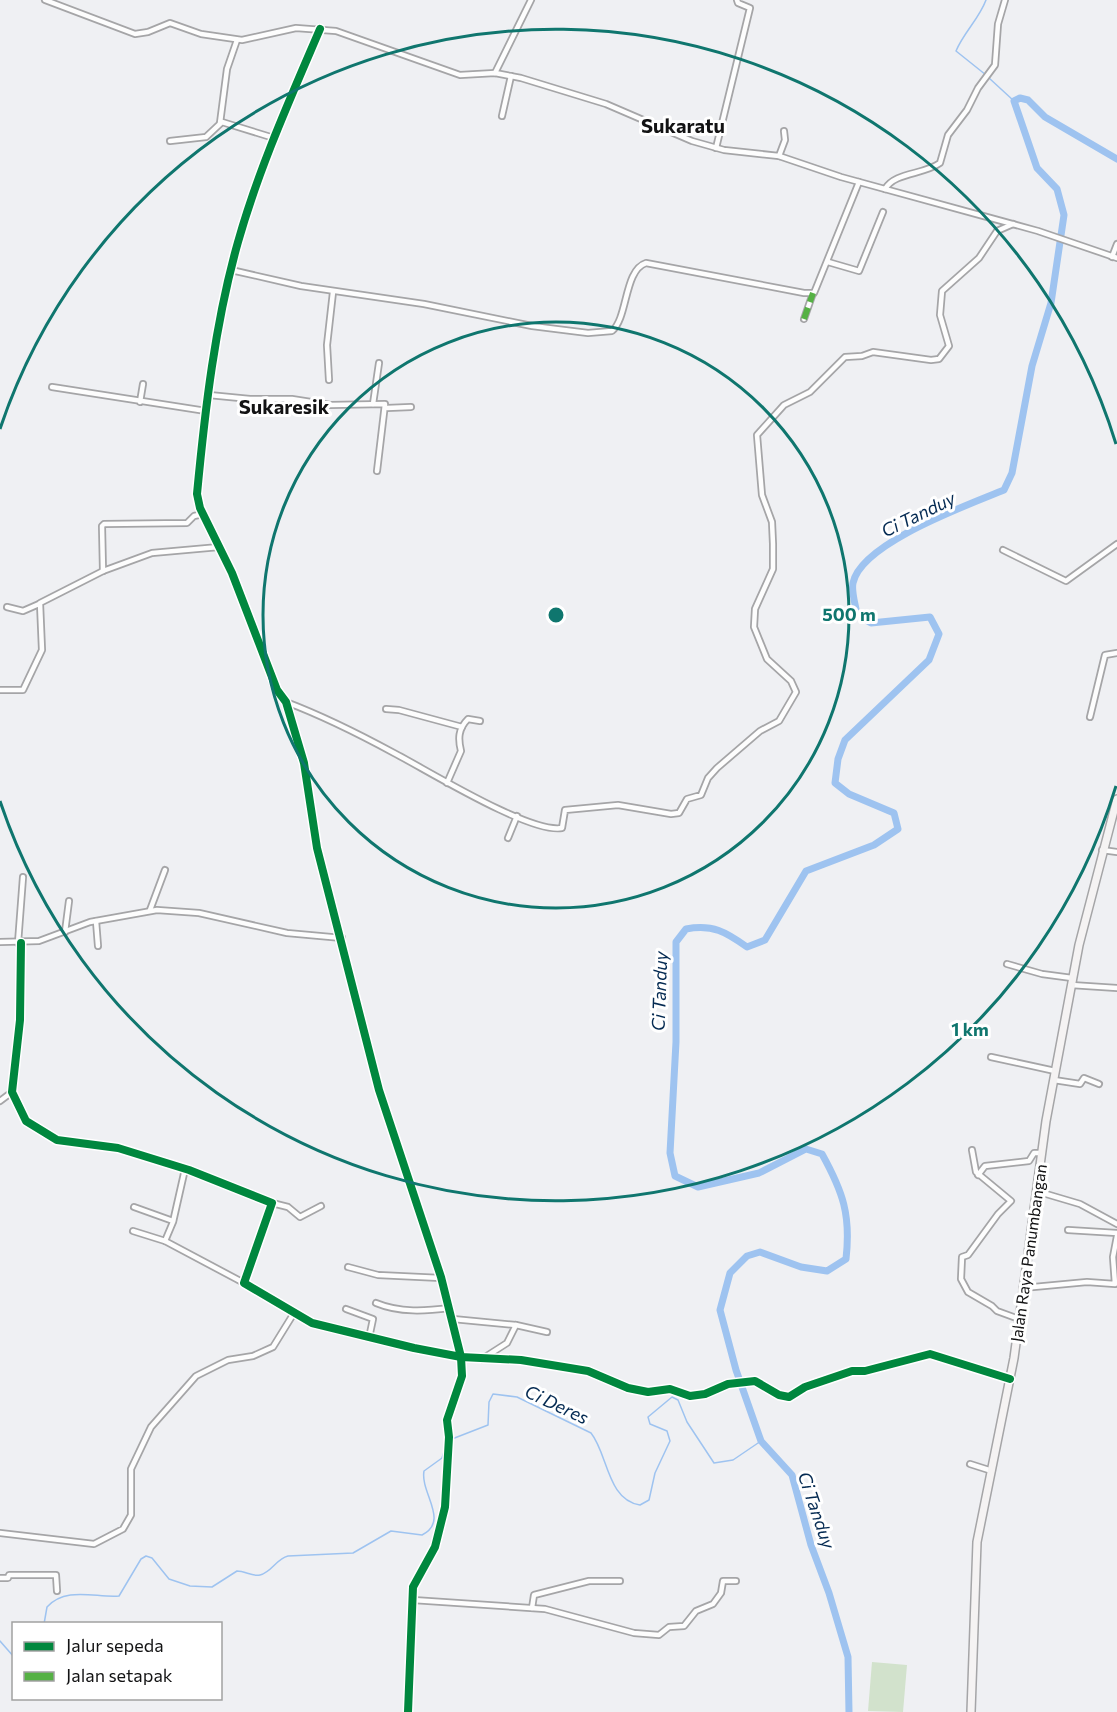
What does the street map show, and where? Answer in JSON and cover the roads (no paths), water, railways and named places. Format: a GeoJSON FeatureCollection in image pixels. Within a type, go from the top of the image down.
{"type":"FeatureCollection","features":[{"type":"Feature","properties":{"kind":"main road","name":"Jalan Raya Panumbangan"},"geometry":{"type":"LineString","coordinates":[[971,1712],[977,1542],[1010,1379],[1041,1153],[1072,982],[1102,850],[1117,798]]}},
{"type":"Feature","properties":{"kind":"street"},"geometry":{"type":"LineString","coordinates":[[45,0],[130,33],[143,33],[163,24],[174,23],[201,34],[237,40],[268,36],[287,29],[320,28],[336,31],[463,76],[495,73],[511,76],[606,104],[668,132],[716,148],[779,156],[859,182],[1038,231],[1115,257],[1117,244]]}},
{"type":"Feature","properties":{"kind":"street"},"geometry":{"type":"LineString","coordinates":[[495,73],[531,0]]}},
{"type":"Feature","properties":{"kind":"street"},"geometry":{"type":"LineString","coordinates":[[716,148],[750,8],[738,3],[737,0]]}},
{"type":"Feature","properties":{"kind":"street"},"geometry":{"type":"LineString","coordinates":[[885,189],[893,179],[927,171],[940,164],[947,138],[972,103],[982,82],[993,69],[998,24],[1005,0]]}},
{"type":"Feature","properties":{"kind":"street"},"geometry":{"type":"LineString","coordinates":[[320,28],[258,179],[231,270],[206,411],[197,494],[203,514],[219,547],[277,690],[286,702],[304,763],[317,849],[342,938],[379,1090],[441,1278],[461,1357],[462,1376],[447,1420],[449,1437],[445,1507],[435,1547],[413,1584],[408,1712]]}},
{"type":"Feature","properties":{"kind":"street"},"geometry":{"type":"LineString","coordinates":[[170,141],[206,137],[220,123],[227,69],[237,40]]}},
{"type":"Feature","properties":{"kind":"street"},"geometry":{"type":"LineString","coordinates":[[502,116],[511,76]]}},
{"type":"Feature","properties":{"kind":"street"},"geometry":{"type":"LineString","coordinates":[[220,123],[274,138]]}},
{"type":"Feature","properties":{"kind":"street"},"geometry":{"type":"LineString","coordinates":[[779,156],[785,140],[784,131]]}},
{"type":"Feature","properties":{"kind":"street"},"geometry":{"type":"LineString","coordinates":[[804,319],[859,182]]}},
{"type":"Feature","properties":{"kind":"street"},"geometry":{"type":"LineString","coordinates":[[828,262],[859,271],[883,212]]}},
{"type":"Feature","properties":{"kind":"street"},"geometry":{"type":"LineString","coordinates":[[286,702],[378,744],[447,783],[517,816],[557,829],[563,827],[565,810],[618,805],[676,814],[687,799],[698,798],[708,778],[717,768],[760,730],[784,716],[796,690],[791,681],[767,659],[759,645],[753,622],[755,609],[773,568],[772,522],[762,495],[762,474],[756,436],[784,405],[810,392],[842,358],[873,352],[931,360],[941,357],[948,350],[949,343],[940,315],[942,291],[979,258],[996,233],[1013,224]]}},
{"type":"Feature","properties":{"kind":"street"},"geometry":{"type":"LineString","coordinates":[[231,270],[333,292],[424,304],[532,326],[598,333],[615,329],[636,271],[644,263],[813,293]]}},
{"type":"Feature","properties":{"kind":"street"},"geometry":{"type":"LineString","coordinates":[[329,380],[327,345],[333,292]]}},
{"type":"Feature","properties":{"kind":"street"},"geometry":{"type":"LineString","coordinates":[[373,404],[379,363]]}},
{"type":"Feature","properties":{"kind":"street"},"geometry":{"type":"LineString","coordinates":[[140,402],[143,384]]}},
{"type":"Feature","properties":{"kind":"street"},"geometry":{"type":"LineString","coordinates":[[52,387],[206,411]]}},
{"type":"Feature","properties":{"kind":"street"},"geometry":{"type":"LineString","coordinates":[[209,395],[250,399],[294,399],[330,405],[385,404],[387,408]]}},
{"type":"Feature","properties":{"kind":"street"},"geometry":{"type":"LineString","coordinates":[[387,408],[411,407]]}},
{"type":"Feature","properties":{"kind":"street"},"geometry":{"type":"LineString","coordinates":[[377,471],[387,408]]}},
{"type":"Feature","properties":{"kind":"street"},"geometry":{"type":"LineString","coordinates":[[103,571],[102,526],[104,524],[187,523],[193,517],[203,514]]}},
{"type":"Feature","properties":{"kind":"street"},"geometry":{"type":"LineString","coordinates":[[1003,550],[1066,581],[1117,544]]}},
{"type":"Feature","properties":{"kind":"street"},"geometry":{"type":"LineString","coordinates":[[7,607],[23,610],[103,571],[159,551],[219,547]]}},
{"type":"Feature","properties":{"kind":"street"},"geometry":{"type":"LineString","coordinates":[[0,690],[24,690],[37,665],[42,651],[39,604]]}},
{"type":"Feature","properties":{"kind":"street"},"geometry":{"type":"LineString","coordinates":[[1090,717],[1105,655],[1108,652],[1117,653]]}},
{"type":"Feature","properties":{"kind":"street"},"geometry":{"type":"LineString","coordinates":[[386,709],[408,712],[462,727]]}},
{"type":"Feature","properties":{"kind":"street"},"geometry":{"type":"LineString","coordinates":[[447,783],[461,751],[458,740],[462,727],[468,719],[480,721]]}},
{"type":"Feature","properties":{"kind":"street"},"geometry":{"type":"LineString","coordinates":[[508,838],[517,816]]}},
{"type":"Feature","properties":{"kind":"street"},"geometry":{"type":"LineString","coordinates":[[1102,850],[1117,852]]}},
{"type":"Feature","properties":{"kind":"street"},"geometry":{"type":"LineString","coordinates":[[150,910],[165,870]]}},
{"type":"Feature","properties":{"kind":"street"},"geometry":{"type":"LineString","coordinates":[[23,877],[19,943],[20,1020],[12,1092],[26,1121],[57,1140],[118,1148],[185,1169],[288,1208],[300,1217],[321,1206]]}},
{"type":"Feature","properties":{"kind":"street"},"geometry":{"type":"LineString","coordinates":[[65,932],[69,901]]}},
{"type":"Feature","properties":{"kind":"street"},"geometry":{"type":"LineString","coordinates":[[0,942],[19,943],[45,940],[96,921],[150,910],[199,913],[287,933],[342,938]]}},
{"type":"Feature","properties":{"kind":"street"},"geometry":{"type":"LineString","coordinates":[[96,921],[98,946]]}},
{"type":"Feature","properties":{"kind":"street"},"geometry":{"type":"LineString","coordinates":[[1007,964],[1072,982],[1117,988]]}},
{"type":"Feature","properties":{"kind":"street"},"geometry":{"type":"LineString","coordinates":[[991,1057],[1056,1071]]}},
{"type":"Feature","properties":{"kind":"street"},"geometry":{"type":"LineString","coordinates":[[1054,1080],[1080,1084],[1084,1078],[1099,1084]]}},
{"type":"Feature","properties":{"kind":"street"},"geometry":{"type":"LineString","coordinates":[[0,1101],[12,1092]]}},
{"type":"Feature","properties":{"kind":"street"},"geometry":{"type":"LineString","coordinates":[[972,1150],[978,1174],[1011,1201],[998,1214],[968,1255],[962,1257],[961,1279],[969,1294],[993,1306],[997,1311],[1019,1319]]}},
{"type":"Feature","properties":{"kind":"street"},"geometry":{"type":"LineString","coordinates":[[978,1174],[985,1166],[1029,1161],[1034,1153],[1041,1153]]}},
{"type":"Feature","properties":{"kind":"street"},"geometry":{"type":"LineString","coordinates":[[165,1241],[173,1221],[185,1169]]}},
{"type":"Feature","properties":{"kind":"street"},"geometry":{"type":"LineString","coordinates":[[1036,1191],[1080,1204],[1117,1224]]}},
{"type":"Feature","properties":{"kind":"street"},"geometry":{"type":"LineString","coordinates":[[244,1283],[272,1203]]}},
{"type":"Feature","properties":{"kind":"street"},"geometry":{"type":"LineString","coordinates":[[134,1207],[173,1221]]}},
{"type":"Feature","properties":{"kind":"street"},"geometry":{"type":"LineString","coordinates":[[1023,1288],[1087,1282],[1115,1284],[1113,1250],[1117,1234],[1068,1230]]}},
{"type":"Feature","properties":{"kind":"street"},"geometry":{"type":"LineString","coordinates":[[134,1231],[165,1241],[319,1325],[461,1357],[521,1360],[588,1371],[637,1390],[657,1393],[670,1389],[684,1396],[705,1394],[728,1384],[756,1381],[779,1395],[789,1397],[805,1387],[852,1371],[871,1370],[930,1354],[1010,1379]]}},
{"type":"Feature","properties":{"kind":"street"},"geometry":{"type":"LineString","coordinates":[[348,1267],[378,1275],[441,1278]]}},
{"type":"Feature","properties":{"kind":"street"},"geometry":{"type":"LineString","coordinates":[[376,1304],[416,1311],[450,1308]]}},
{"type":"Feature","properties":{"kind":"street"},"geometry":{"type":"LineString","coordinates":[[346,1309],[373,1319],[369,1338]]}},
{"type":"Feature","properties":{"kind":"street"},"geometry":{"type":"LineString","coordinates":[[0,1533],[94,1544],[123,1529],[131,1515],[131,1469],[151,1427],[196,1376],[223,1362],[254,1356],[273,1347],[294,1313]]}},
{"type":"Feature","properties":{"kind":"street"},"geometry":{"type":"LineString","coordinates":[[453,1319],[516,1325],[547,1332]]}},
{"type":"Feature","properties":{"kind":"street"},"geometry":{"type":"LineString","coordinates":[[482,1359],[507,1343],[516,1325]]}},
{"type":"Feature","properties":{"kind":"street"},"geometry":{"type":"LineString","coordinates":[[970,1464],[992,1471]]}},
{"type":"Feature","properties":{"kind":"street"},"geometry":{"type":"LineString","coordinates":[[0,1578],[8,1578],[9,1575],[56,1575],[57,1591]]}},
{"type":"Feature","properties":{"kind":"street"},"geometry":{"type":"LineString","coordinates":[[532,1608],[534,1595],[589,1581],[620,1581]]}},
{"type":"Feature","properties":{"kind":"street"},"geometry":{"type":"LineString","coordinates":[[413,1600],[562,1612],[634,1633],[658,1635],[669,1627],[684,1626],[696,1611],[713,1604],[721,1593],[723,1581],[736,1581]]}},
{"type":"Feature","properties":{"kind":"waterway"},"geometry":{"type":"LineString","coordinates":[[986,0],[956,51],[986,75]]}},
{"type":"Feature","properties":{"kind":"waterway"},"geometry":{"type":"LineString","coordinates":[[989,78],[1014,101]]}},
{"type":"Feature","properties":{"kind":"waterway","name":"Ci Tanduy"},"geometry":{"type":"LineString","coordinates":[[849,1712],[848,1657],[829,1593],[811,1545],[792,1475],[761,1441],[736,1370],[720,1310],[730,1273],[747,1256],[760,1252],[801,1267],[827,1271],[846,1259],[847,1229],[844,1204],[822,1154],[806,1149],[759,1173],[698,1187],[675,1176],[670,1153],[676,1042],[676,942],[686,929],[696,928],[719,930],[747,947],[765,940],[806,871],[874,845],[898,829],[894,813],[849,794],[835,783],[838,759],[845,740],[929,660],[939,634],[930,617],[871,623],[857,615],[853,583],[860,568],[895,540],[943,515],[1004,490],[1012,473],[1032,366],[1051,303],[1064,215],[1057,189],[1037,168],[1014,101],[1020,98],[1028,100],[1045,117],[1117,159]]}},
{"type":"Feature","properties":{"kind":"waterway","name":"Ci Deres"},"geometry":{"type":"LineString","coordinates":[[452,1439],[488,1425],[489,1402],[493,1394],[517,1397],[591,1433],[597,1442],[614,1486],[629,1501],[640,1505],[649,1500],[655,1473],[670,1441],[667,1431],[650,1424],[648,1417],[672,1397],[678,1400],[687,1422],[714,1463],[733,1460],[761,1441]]}},
{"type":"Feature","properties":{"kind":"waterway","name":"Ci Deres"},"geometry":{"type":"LineString","coordinates":[[44,1622],[47,1607],[63,1597],[82,1594],[119,1596],[141,1559],[146,1556],[152,1558],[169,1579],[190,1586],[212,1587],[237,1571],[260,1575],[288,1556],[353,1553],[391,1531],[422,1535],[430,1529],[434,1522],[424,1471],[442,1458],[447,1442]]}},
{"type":"Feature","properties":{"kind":"waterway","name":"Ci Deres"},"geometry":{"type":"LineString","coordinates":[[0,1641],[12,1655]]}},
{"type":"Feature","properties":{"kind":"district","name":"Sukaratu"},"geometry":{"type":"Point","coordinates":[683,125]}},
{"type":"Feature","properties":{"kind":"district","name":"Sukaresik"},"geometry":{"type":"Point","coordinates":[284,406]}}]}
